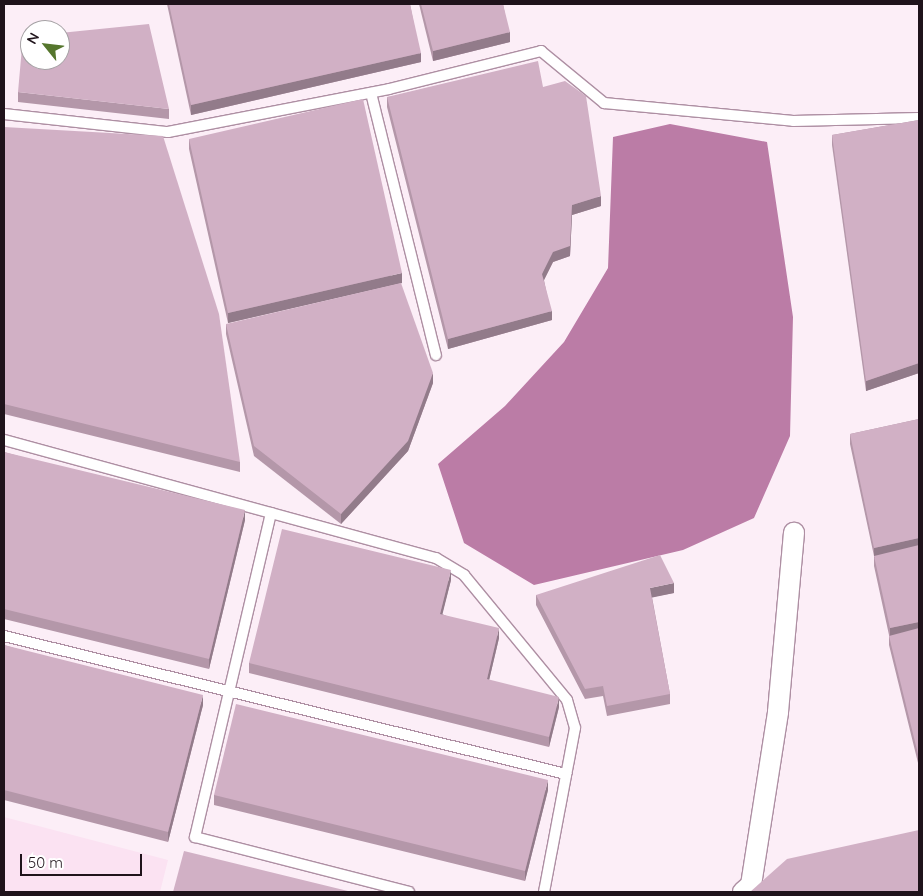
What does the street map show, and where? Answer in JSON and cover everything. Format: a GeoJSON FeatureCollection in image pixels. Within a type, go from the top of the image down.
{"type":"FeatureCollection","features":[{"type":"Feature","properties":{"kind":"street"},"geometry":{"type":"LineString","coordinates":[[743,892],[751,885],[778,712],[794,533]]}},
{"type":"Feature","properties":{"kind":"lane"},"geometry":{"type":"LineString","coordinates":[[4,114],[168,132],[370,93],[541,51],[604,103],[792,121],[919,118]]}},
{"type":"Feature","properties":{"kind":"lane"},"geometry":{"type":"LineString","coordinates":[[370,93],[436,355]]}},
{"type":"Feature","properties":{"kind":"lane"},"geometry":{"type":"LineString","coordinates":[[4,440],[436,558],[464,575],[566,700],[575,728],[544,892]]}},
{"type":"Feature","properties":{"kind":"lane"},"geometry":{"type":"LineString","coordinates":[[270,513],[195,837],[409,892]]}},
{"type":"Feature","properties":{"kind":"lane"},"geometry":{"type":"LineString","coordinates":[[4,636],[566,774]]}},
{"type":"Feature","properties":{"kind":"shaded area"},"geometry":{"type":"Polygon","coordinates":[[[670,124],[767,142],[793,317],[790,436],[754,518],[683,550],[534,585],[464,543],[438,464],[505,406],[564,342],[608,268],[613,137],[670,124]]]}},
{"type":"Feature","properties":{"kind":"shaded area"},"geometry":{"type":"Polygon","coordinates":[[[4,817],[168,860],[160,892],[4,892],[4,817]]]}},
{"type":"Feature","properties":{"kind":"building"},"geometry":{"type":"Polygon","coordinates":[[[169,4],[410,4],[421,53],[191,105],[169,4]]]}},
{"type":"Feature","properties":{"kind":"building"},"geometry":{"type":"Polygon","coordinates":[[[421,4],[503,4],[510,32],[433,51],[421,4]]]}},
{"type":"Feature","properties":{"kind":"building"},"geometry":{"type":"Polygon","coordinates":[[[149,24],[169,109],[18,92],[20,70],[70,70],[70,32],[149,24]]]}},
{"type":"Feature","properties":{"kind":"building"},"geometry":{"type":"Polygon","coordinates":[[[538,61],[543,87],[565,81],[586,96],[601,196],[572,205],[570,246],[553,252],[542,274],[552,311],[448,339],[387,97],[538,61]]]}},
{"type":"Feature","properties":{"kind":"building"},"geometry":{"type":"Polygon","coordinates":[[[363,99],[402,273],[228,313],[189,139],[363,99]]]}},
{"type":"Feature","properties":{"kind":"building"},"geometry":{"type":"Polygon","coordinates":[[[919,120],[919,363],[866,381],[832,135],[919,120]]]}},
{"type":"Feature","properties":{"kind":"building"},"geometry":{"type":"Polygon","coordinates":[[[4,127],[163,136],[219,314],[240,462],[4,404],[4,127]]]}},
{"type":"Feature","properties":{"kind":"building"},"geometry":{"type":"Polygon","coordinates":[[[401,283],[433,373],[408,441],[341,514],[254,446],[226,324],[401,283]]]}},
{"type":"Feature","properties":{"kind":"building"},"geometry":{"type":"Polygon","coordinates":[[[919,419],[919,538],[874,548],[850,434],[919,419]]]}},
{"type":"Feature","properties":{"kind":"building"},"geometry":{"type":"Polygon","coordinates":[[[4,452],[245,510],[209,659],[4,609],[4,452]]]}},
{"type":"Feature","properties":{"kind":"building"},"geometry":{"type":"Polygon","coordinates":[[[282,529],[451,570],[440,614],[499,628],[487,679],[559,697],[549,737],[249,663],[282,529]]]}},
{"type":"Feature","properties":{"kind":"building"},"geometry":{"type":"Polygon","coordinates":[[[919,545],[919,622],[890,628],[874,556],[919,545]]]}},
{"type":"Feature","properties":{"kind":"building"},"geometry":{"type":"Polygon","coordinates":[[[660,555],[674,583],[650,588],[670,694],[607,706],[603,686],[585,689],[536,595],[660,555]]]}},
{"type":"Feature","properties":{"kind":"building"},"geometry":{"type":"Polygon","coordinates":[[[919,628],[919,758],[889,636],[919,628]]]}},
{"type":"Feature","properties":{"kind":"building"},"geometry":{"type":"Polygon","coordinates":[[[4,645],[203,695],[168,832],[4,790],[4,645]]]}},
{"type":"Feature","properties":{"kind":"building"},"geometry":{"type":"Polygon","coordinates":[[[236,704],[548,780],[525,871],[214,795],[236,704]]]}},
{"type":"Feature","properties":{"kind":"building"},"geometry":{"type":"Polygon","coordinates":[[[919,830],[919,892],[750,892],[787,859],[919,830]]]}},
{"type":"Feature","properties":{"kind":"building"},"geometry":{"type":"Polygon","coordinates":[[[184,851],[352,892],[173,892],[184,851]]]}}]}
